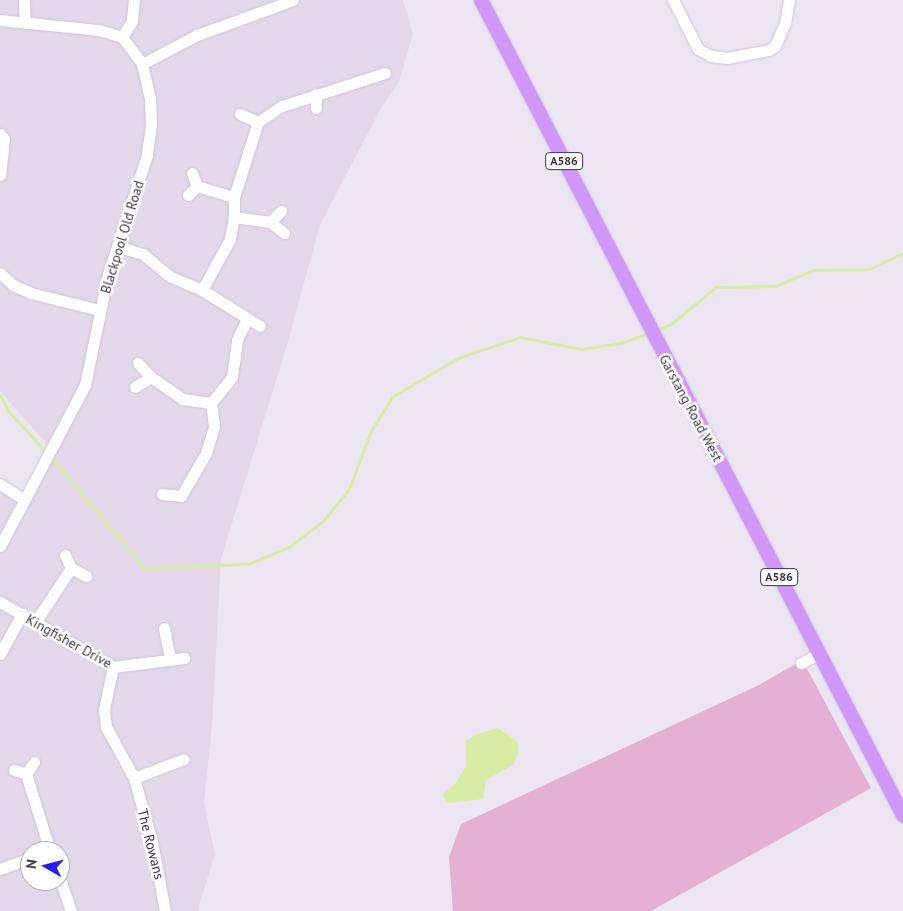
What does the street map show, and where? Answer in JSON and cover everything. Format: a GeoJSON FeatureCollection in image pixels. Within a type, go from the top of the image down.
{"type":"FeatureCollection","features":[{"type":"Feature","properties":{"kind":"main road","name":"Garstang Road West"},"geometry":{"type":"LineString","coordinates":[[481,0],[903,815]]}},
{"type":"Feature","properties":{"kind":"street"},"geometry":{"type":"LineString","coordinates":[[24,0],[25,23]]}},
{"type":"Feature","properties":{"kind":"street"},"geometry":{"type":"LineString","coordinates":[[0,20],[99,30],[122,37],[132,22],[134,0]]}},
{"type":"Feature","properties":{"kind":"street"},"geometry":{"type":"LineString","coordinates":[[673,0],[698,49],[711,56],[727,58],[775,46],[785,24],[789,0]]}},
{"type":"Feature","properties":{"kind":"street"},"geometry":{"type":"LineString","coordinates":[[142,64],[198,35],[286,1]]}},
{"type":"Feature","properties":{"kind":"street","name":"Blackpool Old Road"},"geometry":{"type":"LineString","coordinates":[[0,546],[23,498],[49,454],[85,385],[99,310],[117,246],[151,142],[150,98],[142,64],[122,37]]}},
{"type":"Feature","properties":{"kind":"street"},"geometry":{"type":"LineString","coordinates":[[202,290],[230,239],[234,217],[234,197],[258,122],[282,106],[385,73]]}},
{"type":"Feature","properties":{"kind":"street"},"geometry":{"type":"LineString","coordinates":[[316,94],[316,108]]}},
{"type":"Feature","properties":{"kind":"street"},"geometry":{"type":"LineString","coordinates":[[240,114],[258,122]]}},
{"type":"Feature","properties":{"kind":"street"},"geometry":{"type":"LineString","coordinates":[[0,134],[4,140],[0,175]]}},
{"type":"Feature","properties":{"kind":"street"},"geometry":{"type":"LineString","coordinates":[[192,173],[197,186]]}},
{"type":"Feature","properties":{"kind":"street"},"geometry":{"type":"LineString","coordinates":[[197,186],[234,197]]}},
{"type":"Feature","properties":{"kind":"street"},"geometry":{"type":"LineString","coordinates":[[188,195],[197,186]]}},
{"type":"Feature","properties":{"kind":"street"},"geometry":{"type":"LineString","coordinates":[[270,222],[281,211]]}},
{"type":"Feature","properties":{"kind":"street"},"geometry":{"type":"LineString","coordinates":[[234,217],[270,222],[284,233]]}},
{"type":"Feature","properties":{"kind":"street"},"geometry":{"type":"LineString","coordinates":[[117,246],[143,254],[169,276],[202,290],[260,326]]}},
{"type":"Feature","properties":{"kind":"street"},"geometry":{"type":"LineString","coordinates":[[0,273],[13,285],[31,294],[99,310]]}},
{"type":"Feature","properties":{"kind":"street"},"geometry":{"type":"LineString","coordinates":[[180,496],[211,439],[214,426],[211,403],[232,378],[237,340],[247,319]]}},
{"type":"Feature","properties":{"kind":"street"},"geometry":{"type":"LineString","coordinates":[[138,363],[150,377],[182,399],[211,403]]}},
{"type":"Feature","properties":{"kind":"street"},"geometry":{"type":"LineString","coordinates":[[135,387],[150,377]]}},
{"type":"Feature","properties":{"kind":"street"},"geometry":{"type":"LineString","coordinates":[[0,484],[23,498]]}},
{"type":"Feature","properties":{"kind":"street"},"geometry":{"type":"LineString","coordinates":[[162,494],[180,496]]}},
{"type":"Feature","properties":{"kind":"street"},"geometry":{"type":"LineString","coordinates":[[180,496],[185,508]]}},
{"type":"Feature","properties":{"kind":"street"},"geometry":{"type":"LineString","coordinates":[[64,555],[70,568],[86,576]]}},
{"type":"Feature","properties":{"kind":"street"},"geometry":{"type":"LineString","coordinates":[[36,622],[70,568]]}},
{"type":"Feature","properties":{"kind":"street","name":"Kingfisher Drive"},"geometry":{"type":"LineString","coordinates":[[0,602],[114,667],[184,658]]}},
{"type":"Feature","properties":{"kind":"street"},"geometry":{"type":"LineString","coordinates":[[0,654],[22,614]]}},
{"type":"Feature","properties":{"kind":"street"},"geometry":{"type":"LineString","coordinates":[[164,628],[170,660]]}},
{"type":"Feature","properties":{"kind":"street"},"geometry":{"type":"LineString","coordinates":[[801,663],[819,654]]}},
{"type":"Feature","properties":{"kind":"street","name":"The Rowans"},"geometry":{"type":"LineString","coordinates":[[114,667],[104,709],[106,727],[134,778],[152,842],[165,911]]}},
{"type":"Feature","properties":{"kind":"street"},"geometry":{"type":"LineString","coordinates":[[134,778],[184,759]]}},
{"type":"Feature","properties":{"kind":"street"},"geometry":{"type":"LineString","coordinates":[[26,774],[34,762]]}},
{"type":"Feature","properties":{"kind":"street"},"geometry":{"type":"LineString","coordinates":[[14,770],[26,774]]}},
{"type":"Feature","properties":{"kind":"street"},"geometry":{"type":"LineString","coordinates":[[26,774],[47,841]]}},
{"type":"Feature","properties":{"kind":"street"},"geometry":{"type":"LineString","coordinates":[[0,869],[20,862]]}},
{"type":"Feature","properties":{"kind":"street"},"geometry":{"type":"LineString","coordinates":[[64,891],[71,911]]}},
{"type":"Feature","properties":{"kind":"shaded area"},"geometry":{"type":"Polygon","coordinates":[[[0,0],[403,0],[413,34],[399,82],[382,106],[320,225],[287,345],[221,559],[212,726],[204,802],[215,855],[198,908],[200,911],[0,911],[0,484],[23,498],[52,450],[0,391],[0,0]]]}},
{"type":"Feature","properties":{"kind":"shaded area"},"geometry":{"type":"Polygon","coordinates":[[[797,663],[805,665],[871,788],[651,911],[453,911],[449,857],[461,824],[759,685],[797,663]]]}},
{"type":"Feature","properties":{"kind":"shaded area"},"geometry":{"type":"Polygon","coordinates":[[[498,728],[518,742],[518,755],[513,765],[486,780],[483,799],[448,803],[442,795],[456,783],[466,766],[466,741],[474,735],[498,728]]]}},
{"type":"Feature","properties":{"kind":"waterway"},"geometry":{"type":"LineString","coordinates":[[657,330],[671,324],[716,287],[775,286],[813,270],[869,269],[903,253]]}},
{"type":"Feature","properties":{"kind":"waterway"},"geometry":{"type":"LineString","coordinates":[[51,457],[144,568],[248,564],[289,547],[323,521],[349,489],[371,431],[392,397],[458,358],[520,337],[581,349],[621,343],[649,333]]}},
{"type":"Feature","properties":{"kind":"waterway"},"geometry":{"type":"LineString","coordinates":[[0,395],[9,412],[47,453]]}}]}
